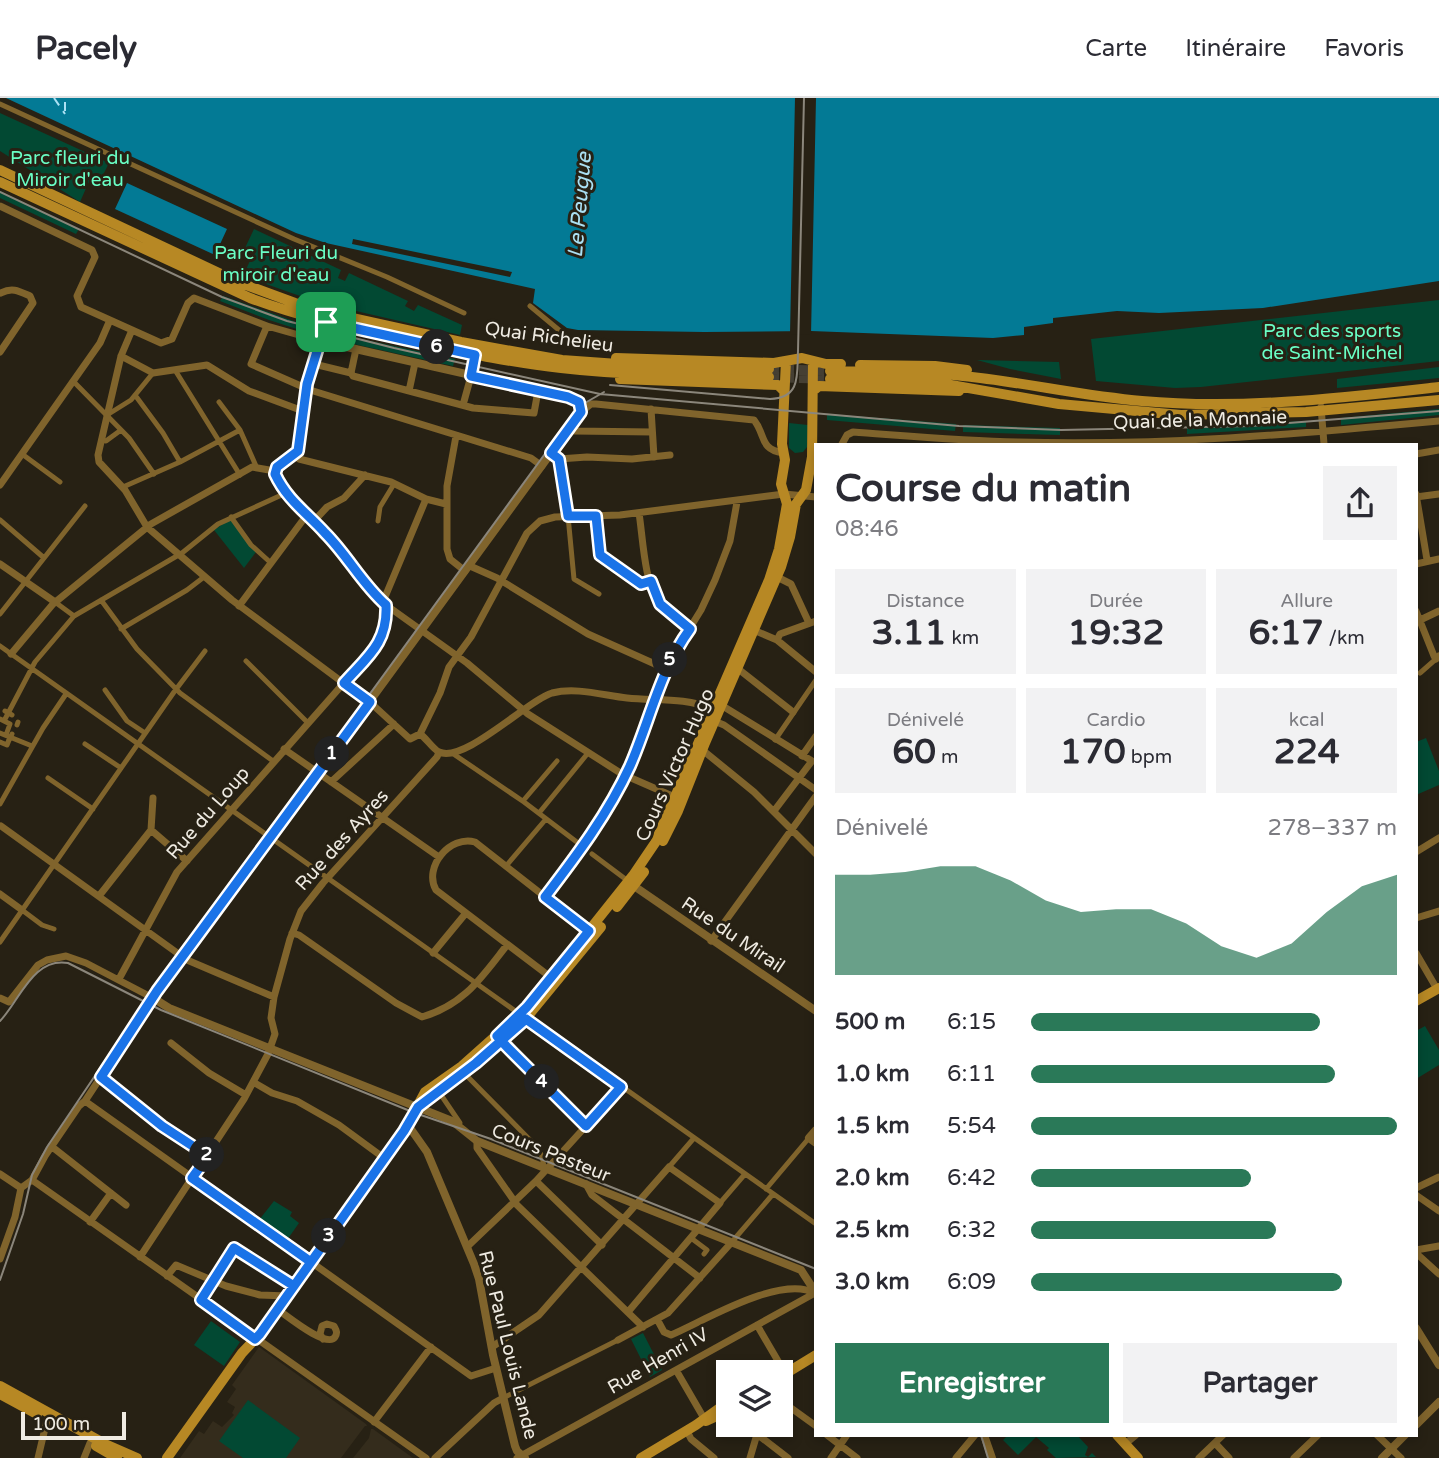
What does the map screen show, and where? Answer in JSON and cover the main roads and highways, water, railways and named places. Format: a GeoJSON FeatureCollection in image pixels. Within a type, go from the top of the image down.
{"type":"FeatureCollection","features":[{"type":"Feature","properties":{"kind":"main road"},"geometry":{"type":"LineString","coordinates":[[0,170],[42,197]]}},
{"type":"Feature","properties":{"kind":"main road"},"geometry":{"type":"LineString","coordinates":[[0,182],[42,197],[274,307],[327,317]]}},
{"type":"Feature","properties":{"kind":"main road","name":"Quai Richelieu"},"geometry":{"type":"LineString","coordinates":[[327,317],[475,355],[561,364]]}},
{"type":"Feature","properties":{"kind":"main road","name":"Quai Richelieu"},"geometry":{"type":"LineString","coordinates":[[327,317],[612,373],[769,373]]}},
{"type":"Feature","properties":{"kind":"main road"},"geometry":{"type":"LineString","coordinates":[[561,364],[614,358],[786,361],[798,358],[826,364],[948,367],[978,372],[993,380]]}},
{"type":"Feature","properties":{"kind":"main road","name":"Cours Victor Hugo"},"geometry":{"type":"LineString","coordinates":[[418,1107],[502,1042],[631,883],[680,796],[750,628],[779,549],[787,504],[781,484],[786,361]]}},
{"type":"Feature","properties":{"kind":"main road","name":"Cours Victor Hugo"},"geometry":{"type":"LineString","coordinates":[[699,748],[714,721],[716,707],[737,668],[750,628],[777,577],[786,551],[796,504],[812,483],[813,361]]}},
{"type":"Feature","properties":{"kind":"main road"},"geometry":{"type":"LineString","coordinates":[[561,364],[622,379],[779,385],[784,391]]}},
{"type":"Feature","properties":{"kind":"main road"},"geometry":{"type":"LineString","coordinates":[[991,392],[934,382],[830,375],[935,374],[993,380]]}},
{"type":"Feature","properties":{"kind":"main road","name":"Quai de la Monnaie"},"geometry":{"type":"LineString","coordinates":[[993,380],[1144,402],[1321,405]]}},
{"type":"Feature","properties":{"kind":"main road"},"geometry":{"type":"LineString","coordinates":[[814,390],[822,386],[991,392]]}},
{"type":"Feature","properties":{"kind":"main road"},"geometry":{"type":"LineString","coordinates":[[1321,405],[1439,387]]}},
{"type":"Feature","properties":{"kind":"main road","name":"Quai de la Monnaie"},"geometry":{"type":"LineString","coordinates":[[991,392],[1077,406],[1184,415],[1321,405]]}},
{"type":"Feature","properties":{"kind":"main road"},"geometry":{"type":"LineString","coordinates":[[1321,405],[1439,400]]}},
{"type":"Feature","properties":{"kind":"main road"},"geometry":{"type":"LineString","coordinates":[[1418,1000],[1438,988]]}},
{"type":"Feature","properties":{"kind":"main road","name":"Cours Victor Hugo"},"geometry":{"type":"LineString","coordinates":[[418,1107],[425,1092],[502,1042]]}},
{"type":"Feature","properties":{"kind":"main road"},"geometry":{"type":"LineString","coordinates":[[167,1458],[242,1353],[287,1296],[418,1107]]}},
{"type":"Feature","properties":{"kind":"main road"},"geometry":{"type":"LineString","coordinates":[[793,1369],[814,1356]]}},
{"type":"Feature","properties":{"kind":"main road"},"geometry":{"type":"LineString","coordinates":[[0,1386],[105,1444],[136,1458]]}},
{"type":"Feature","properties":{"kind":"main road"},"geometry":{"type":"LineString","coordinates":[[0,1394],[117,1458]]}},
{"type":"Feature","properties":{"kind":"main road"},"geometry":{"type":"LineString","coordinates":[[641,1458],[716,1411]]}},
{"type":"Feature","properties":{"kind":"main road"},"geometry":{"type":"LineString","coordinates":[[698,1424],[716,1416]]}},
{"type":"Feature","properties":{"kind":"main road"},"geometry":{"type":"LineString","coordinates":[[1119,1437],[1138,1458]]}},
{"type":"Feature","properties":{"kind":"water","name":"Le Peugue"},"geometry":{"type":"Polygon","coordinates":[[[6,98],[1439,98],[1439,281],[1263,308],[1159,313],[1117,311],[1053,318],[1053,323],[1024,327],[1024,335],[993,338],[811,331],[578,330],[567,328],[533,303],[535,289],[326,243],[296,233],[6,98]]]}},
{"type":"Feature","properties":{"kind":"water"},"geometry":{"type":"Polygon","coordinates":[[[127,183],[227,229],[215,255],[115,209],[127,183]]]}},
{"type":"Feature","properties":{"kind":"tunnel"},"geometry":{"type":"LineString","coordinates":[[769,369],[830,371]]}},
{"type":"Feature","properties":{"kind":"tunnel"},"geometry":{"type":"LineString","coordinates":[[769,377],[830,379]]}},
{"type":"Feature","properties":{"kind":"tram line"},"geometry":{"type":"LineString","coordinates":[[610,385],[770,399],[780,398],[792,390],[798,368],[804,98]]}},
{"type":"Feature","properties":{"kind":"tram line"},"geometry":{"type":"LineString","coordinates":[[0,192],[222,297],[287,321],[600,394],[959,426],[1061,430],[1251,426],[1439,411]]}},
{"type":"Feature","properties":{"kind":"tram line"},"geometry":{"type":"LineString","coordinates":[[0,1280],[23,1214],[32,1175],[47,1147],[140,1009],[566,425],[585,403],[604,392]]}},
{"type":"Feature","properties":{"kind":"tram line"},"geometry":{"type":"LineString","coordinates":[[0,1021],[36,973],[56,963],[68,963],[161,1010],[415,1113],[491,1139],[814,1268]]}},
{"type":"Feature","properties":{"kind":"tram line"},"geometry":{"type":"LineString","coordinates":[[982,1437],[988,1458]]}},
{"type":"Feature","properties":{"kind":"park label","name":"Parc fleuri du Miroir d'eau"},"geometry":{"type":"Point","coordinates":[70,169]}},
{"type":"Feature","properties":{"kind":"park label","name":"Parc Fleuri du miroir d'eau"},"geometry":{"type":"Point","coordinates":[276,264]}},
{"type":"Feature","properties":{"kind":"park label","name":"Parc des sports de Saint-Michel"},"geometry":{"type":"Point","coordinates":[1332,342]}}]}
